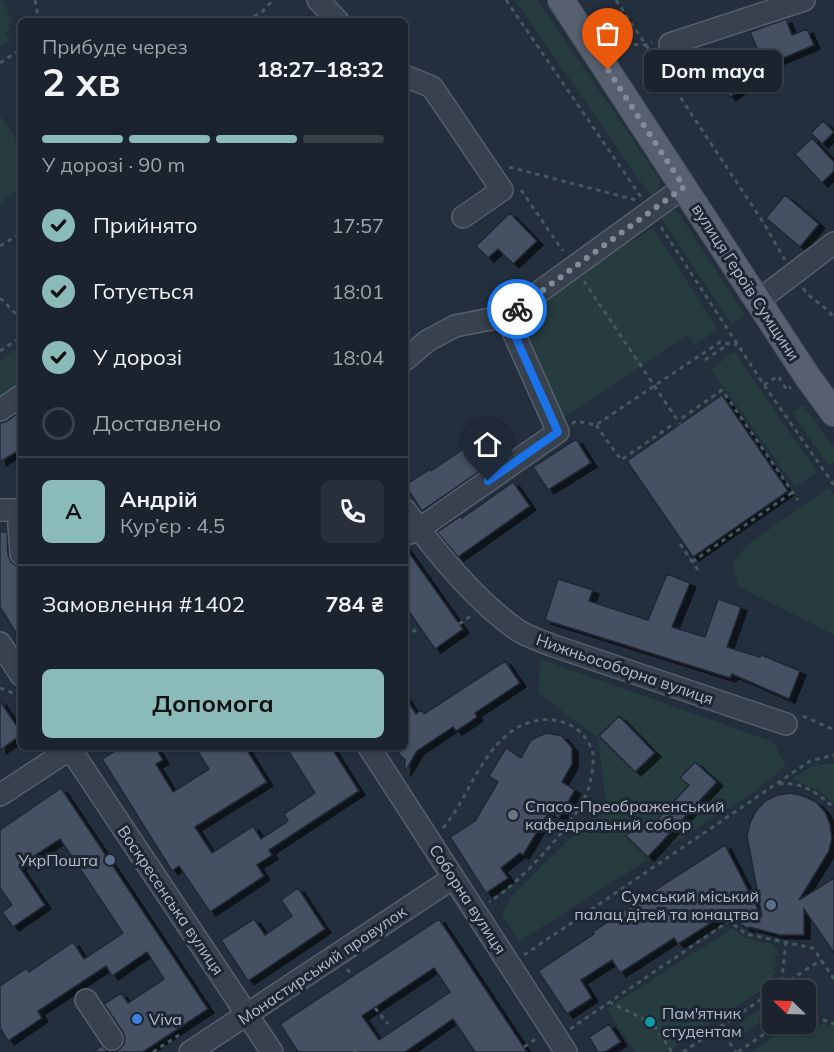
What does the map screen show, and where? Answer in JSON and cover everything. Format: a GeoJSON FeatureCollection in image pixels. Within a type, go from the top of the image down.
{"type":"FeatureCollection","features":[{"type":"Feature","properties":{"kind":"main road","name":"вулиця Героїв Сумщини"},"geometry":{"type":"LineString","coordinates":[[561,0],[807,376],[834,413]]}},
{"type":"Feature","properties":{"kind":"street"},"geometry":{"type":"LineString","coordinates":[[318,0],[335,18]]}},
{"type":"Feature","properties":{"kind":"street"},"geometry":{"type":"LineString","coordinates":[[670,44],[770,5],[804,0]]}},
{"type":"Feature","properties":{"kind":"street"},"geometry":{"type":"LineString","coordinates":[[408,77],[432,87],[502,190],[463,217]]}},
{"type":"Feature","properties":{"kind":"street"},"geometry":{"type":"LineString","coordinates":[[408,357],[427,341],[455,326],[506,316],[684,187]]}},
{"type":"Feature","properties":{"kind":"street"},"geometry":{"type":"LineString","coordinates":[[758,301],[834,243]]}},
{"type":"Feature","properties":{"kind":"street"},"geometry":{"type":"LineString","coordinates":[[414,531],[558,432],[506,316]]}},
{"type":"Feature","properties":{"kind":"street"},"geometry":{"type":"LineString","coordinates":[[0,410],[18,398]]}},
{"type":"Feature","properties":{"kind":"street"},"geometry":{"type":"LineString","coordinates":[[0,510],[18,510]]}},
{"type":"Feature","properties":{"kind":"street","name":"Нижньособорна вулиця"},"geometry":{"type":"LineString","coordinates":[[408,517],[414,531],[486,606],[519,631],[554,646],[786,724]]}},
{"type":"Feature","properties":{"kind":"street"},"geometry":{"type":"LineString","coordinates":[[0,643],[18,670]]}},
{"type":"Feature","properties":{"kind":"street"},"geometry":{"type":"LineString","coordinates":[[0,795],[68,750]]}},
{"type":"Feature","properties":{"kind":"street","name":"Воскресенська вулиця"},"geometry":{"type":"LineString","coordinates":[[72,750],[272,1052]]}},
{"type":"Feature","properties":{"kind":"street","name":"Соборна вулиця"},"geometry":{"type":"LineString","coordinates":[[371,750],[561,1045]]}},
{"type":"Feature","properties":{"kind":"street","name":"Монастирський провулок"},"geometry":{"type":"LineString","coordinates":[[190,1052],[453,878]]}},
{"type":"Feature","properties":{"kind":"street"},"geometry":{"type":"LineString","coordinates":[[86,1000],[112,1039]]}},
{"type":"Feature","properties":{"kind":"path"},"geometry":{"type":"LineString","coordinates":[[35,0],[38,18]]}},
{"type":"Feature","properties":{"kind":"path"},"geometry":{"type":"LineString","coordinates":[[251,18],[263,11],[273,0]]}},
{"type":"Feature","properties":{"kind":"path"},"geometry":{"type":"LineString","coordinates":[[505,166],[644,202],[506,0]]}},
{"type":"Feature","properties":{"kind":"path"},"geometry":{"type":"LineString","coordinates":[[616,0],[763,222],[808,296],[834,316]]}},
{"type":"Feature","properties":{"kind":"path"},"geometry":{"type":"LineString","coordinates":[[582,31],[601,20],[618,44],[645,45]]}},
{"type":"Feature","properties":{"kind":"path"},"geometry":{"type":"LineString","coordinates":[[0,63],[18,51]]}},
{"type":"Feature","properties":{"kind":"path"},"geometry":{"type":"LineString","coordinates":[[650,210],[738,345],[834,485]]}},
{"type":"Feature","properties":{"kind":"path"},"geometry":{"type":"LineString","coordinates":[[0,246],[18,235]]}},
{"type":"Feature","properties":{"kind":"path"},"geometry":{"type":"LineString","coordinates":[[586,285],[680,424]]}},
{"type":"Feature","properties":{"kind":"path"},"geometry":{"type":"LineString","coordinates":[[0,298],[18,316]]}},
{"type":"Feature","properties":{"kind":"path"},"geometry":{"type":"LineString","coordinates":[[0,351],[18,339]]}},
{"type":"Feature","properties":{"kind":"path"},"geometry":{"type":"LineString","coordinates":[[596,425],[720,342],[738,345]]}},
{"type":"Feature","properties":{"kind":"path"},"geometry":{"type":"LineString","coordinates":[[705,360],[729,343]]}},
{"type":"Feature","properties":{"kind":"path"},"geometry":{"type":"LineString","coordinates":[[682,418],[722,390],[798,500]]}},
{"type":"Feature","properties":{"kind":"path"},"geometry":{"type":"LineString","coordinates":[[576,421],[596,425],[621,460],[675,423]]}},
{"type":"Feature","properties":{"kind":"path"},"geometry":{"type":"LineString","coordinates":[[692,562],[793,492]]}},
{"type":"Feature","properties":{"kind":"path"},"geometry":{"type":"LineString","coordinates":[[680,544],[698,570]]}},
{"type":"Feature","properties":{"kind":"path"},"geometry":{"type":"LineString","coordinates":[[459,624],[469,617]]}},
{"type":"Feature","properties":{"kind":"path"},"geometry":{"type":"LineString","coordinates":[[408,635],[420,627]]}},
{"type":"Feature","properties":{"kind":"path"},"geometry":{"type":"LineString","coordinates":[[0,688],[18,695]]}},
{"type":"Feature","properties":{"kind":"path"},"geometry":{"type":"LineString","coordinates":[[428,838],[444,827],[459,807],[490,754],[515,729],[535,720],[558,720],[579,730],[586,739],[593,752],[589,789],[580,809],[520,879],[491,901],[474,910]]}},
{"type":"Feature","properties":{"kind":"path"},"geometry":{"type":"LineString","coordinates":[[510,965],[810,761],[834,756]]}},
{"type":"Feature","properties":{"kind":"path"},"geometry":{"type":"LineString","coordinates":[[777,784],[787,783],[808,787],[834,808]]}},
{"type":"Feature","properties":{"kind":"path"},"geometry":{"type":"LineString","coordinates":[[561,1045],[609,1002],[729,921],[746,934],[813,948],[834,979]]}},
{"type":"Feature","properties":{"kind":"path"},"geometry":{"type":"LineString","coordinates":[[783,980],[786,942]]}},
{"type":"Feature","properties":{"kind":"path"},"geometry":{"type":"LineString","coordinates":[[793,980],[821,960]]}},
{"type":"Feature","properties":{"kind":"path"},"geometry":{"type":"LineString","coordinates":[[683,1052],[762,999]]}},
{"type":"Feature","properties":{"kind":"path"},"geometry":{"type":"LineString","coordinates":[[609,1002],[646,1020],[648,1026],[654,1025],[672,1052]]}},
{"type":"Feature","properties":{"kind":"path"},"geometry":{"type":"LineString","coordinates":[[375,1008],[388,1024]]}},
{"type":"Feature","properties":{"kind":"path"},"geometry":{"type":"LineString","coordinates":[[816,1017],[834,1024]]}},
{"type":"Feature","properties":{"kind":"path"},"geometry":{"type":"LineString","coordinates":[[355,1052],[356,1041],[365,1027]]}},
{"type":"Feature","properties":{"kind":"path"},"geometry":{"type":"LineString","coordinates":[[718,1028],[737,1052],[764,1034]]}},
{"type":"Feature","properties":{"kind":"green space"},"geometry":{"type":"Polygon","coordinates":[[[2,0],[13,22],[8,25],[11,29],[5,32],[10,40],[0,46],[0,2],[2,0]]]}},
{"type":"Feature","properties":{"kind":"green space"},"geometry":{"type":"Polygon","coordinates":[[[515,0],[538,0],[660,180],[657,192],[652,198],[515,0]]]}},
{"type":"Feature","properties":{"kind":"green space"},"geometry":{"type":"Polygon","coordinates":[[[0,116],[18,142],[18,190],[3,200],[4,202],[0,205],[0,116]]]}},
{"type":"Feature","properties":{"kind":"green space"},"geometry":{"type":"Polygon","coordinates":[[[667,209],[678,212],[745,315],[732,325],[659,215],[667,209]]]}},
{"type":"Feature","properties":{"kind":"green space"},"geometry":{"type":"Polygon","coordinates":[[[652,228],[718,329],[695,345],[686,335],[562,419],[538,374],[524,330],[523,318],[629,241],[631,243],[652,228]]]}},
{"type":"Feature","properties":{"kind":"green space"},"geometry":{"type":"Polygon","coordinates":[[[18,348],[18,391],[0,402],[0,361],[18,348]]]}},
{"type":"Feature","properties":{"kind":"green space"},"geometry":{"type":"Polygon","coordinates":[[[734,352],[817,472],[795,487],[711,369],[734,352]]]}},
{"type":"Feature","properties":{"kind":"green space"},"geometry":{"type":"Polygon","coordinates":[[[803,405],[834,448],[834,462],[829,466],[792,413],[803,405]]]}},
{"type":"Feature","properties":{"kind":"green space"},"geometry":{"type":"Polygon","coordinates":[[[829,488],[834,495],[834,635],[738,586],[733,562],[742,553],[744,547],[829,488]]]}},
{"type":"Feature","properties":{"kind":"green space"},"geometry":{"type":"Polygon","coordinates":[[[540,659],[773,742],[786,765],[754,792],[520,941],[502,914],[512,895],[606,804],[598,738],[538,693],[540,659]]]}},
{"type":"Feature","properties":{"kind":"green space"},"geometry":{"type":"Polygon","coordinates":[[[834,764],[834,804],[821,792],[792,779],[811,767],[834,764]]]}},
{"type":"Feature","properties":{"kind":"green space"},"geometry":{"type":"Polygon","coordinates":[[[733,928],[742,937],[773,944],[779,954],[774,958],[778,964],[773,968],[776,973],[771,977],[773,980],[762,980],[762,990],[667,1052],[635,1052],[607,1009],[733,928]]]}},
{"type":"Feature","properties":{"kind":"green space"},"geometry":{"type":"Polygon","coordinates":[[[762,1007],[762,1020],[746,1032],[739,1030],[740,1023],[762,1007]]]}},
{"type":"Feature","properties":{"kind":"green space"},"geometry":{"type":"Polygon","coordinates":[[[816,1022],[819,1026],[825,1022],[829,1027],[834,1024],[834,1052],[751,1052],[777,1034],[816,1034],[816,1022]]]}},
{"type":"Feature","properties":{"kind":"building"},"geometry":{"type":"Polygon","coordinates":[[[786,19],[792,35],[807,29],[814,45],[765,66],[750,32],[786,19]]]}},
{"type":"Feature","properties":{"kind":"building"},"geometry":{"type":"Polygon","coordinates":[[[727,47],[753,79],[730,97],[705,65],[727,47]]]}},
{"type":"Feature","properties":{"kind":"building"},"geometry":{"type":"Polygon","coordinates":[[[823,121],[834,132],[822,144],[811,133],[823,121]]]}},
{"type":"Feature","properties":{"kind":"building"},"geometry":{"type":"Polygon","coordinates":[[[812,138],[834,162],[834,171],[822,183],[795,154],[812,138]]]}},
{"type":"Feature","properties":{"kind":"building"},"geometry":{"type":"Polygon","coordinates":[[[785,195],[819,224],[800,247],[766,218],[785,195]]]}},
{"type":"Feature","properties":{"kind":"building"},"geometry":{"type":"Polygon","coordinates":[[[510,213],[537,241],[513,264],[498,249],[488,258],[476,246],[510,213]]]}},
{"type":"Feature","properties":{"kind":"building"},"geometry":{"type":"Polygon","coordinates":[[[722,395],[788,491],[693,557],[627,461],[722,395]]]}},
{"type":"Feature","properties":{"kind":"building"},"geometry":{"type":"Polygon","coordinates":[[[18,413],[18,451],[0,462],[0,423],[18,413]]]}},
{"type":"Feature","properties":{"kind":"building"},"geometry":{"type":"Polygon","coordinates":[[[478,439],[493,462],[422,511],[408,490],[408,483],[430,469],[431,471],[478,439]]]}},
{"type":"Feature","properties":{"kind":"building"},"geometry":{"type":"Polygon","coordinates":[[[576,439],[591,463],[548,490],[533,467],[576,439]]]}},
{"type":"Feature","properties":{"kind":"building"},"geometry":{"type":"Polygon","coordinates":[[[513,482],[530,506],[458,557],[437,532],[461,516],[462,518],[513,482]]]}},
{"type":"Feature","properties":{"kind":"building"},"geometry":{"type":"Polygon","coordinates":[[[0,532],[7,532],[8,555],[18,568],[18,636],[0,607],[0,532]]]}},
{"type":"Feature","properties":{"kind":"building"},"geometry":{"type":"Polygon","coordinates":[[[408,551],[463,629],[435,649],[408,610],[408,551]]]}},
{"type":"Feature","properties":{"kind":"building"},"geometry":{"type":"Polygon","coordinates":[[[667,574],[690,583],[672,627],[705,637],[718,599],[741,607],[727,647],[760,657],[761,655],[800,671],[789,699],[732,674],[730,678],[545,620],[558,579],[593,590],[589,601],[648,620],[667,574]]]}},
{"type":"Feature","properties":{"kind":"building"},"geometry":{"type":"Polygon","coordinates":[[[505,661],[520,683],[475,713],[477,717],[467,724],[456,731],[453,727],[417,751],[405,772],[405,760],[399,754],[400,750],[408,750],[408,702],[416,714],[421,710],[424,714],[505,661]]]}},
{"type":"Feature","properties":{"kind":"building"},"geometry":{"type":"Polygon","coordinates":[[[0,701],[18,728],[18,737],[0,750],[0,701]]]}},
{"type":"Feature","properties":{"kind":"building"},"geometry":{"type":"Polygon","coordinates":[[[619,716],[655,753],[635,772],[599,736],[619,716]]]}},
{"type":"Feature","properties":{"kind":"building","name":"Спасо-Преображенський кафедральний собор"},"geometry":{"type":"Polygon","coordinates":[[[546,733],[562,736],[572,748],[572,764],[562,782],[575,790],[559,818],[549,812],[523,855],[520,853],[501,868],[508,878],[486,893],[450,837],[475,821],[498,782],[489,776],[506,748],[521,758],[531,740],[546,733]]]}},
{"type":"Feature","properties":{"kind":"building"},"geometry":{"type":"Polygon","coordinates":[[[116,750],[157,750],[163,760],[156,764],[173,792],[209,769],[198,752],[201,750],[247,750],[267,782],[195,827],[212,853],[253,826],[261,839],[288,821],[284,814],[315,793],[288,750],[333,750],[359,791],[269,850],[272,855],[257,865],[264,876],[210,912],[179,866],[172,871],[102,759],[116,750]]]}},
{"type":"Feature","properties":{"kind":"building"},"geometry":{"type":"Polygon","coordinates":[[[695,762],[717,782],[648,857],[626,836],[638,823],[647,831],[689,785],[680,778],[695,762]]]}},
{"type":"Feature","properties":{"kind":"building"},"geometry":{"type":"Polygon","coordinates":[[[61,788],[208,1009],[143,1052],[113,1052],[120,1049],[125,1038],[104,1004],[121,993],[128,1003],[164,979],[147,952],[112,976],[106,966],[38,1011],[42,1018],[8,1041],[0,1028],[0,986],[27,968],[29,972],[73,942],[84,959],[123,933],[60,839],[19,866],[45,905],[13,927],[2,912],[12,905],[0,888],[0,830],[61,788]]]}},
{"type":"Feature","properties":{"kind":"building"},"geometry":{"type":"Polygon","coordinates":[[[791,793],[816,802],[825,812],[830,824],[832,838],[829,851],[799,900],[834,878],[834,953],[804,909],[804,935],[780,935],[749,927],[748,929],[725,914],[678,944],[674,938],[620,973],[612,960],[581,980],[592,998],[567,1014],[538,971],[644,897],[725,845],[762,917],[747,836],[750,823],[756,811],[765,801],[777,795],[791,793]]]}},
{"type":"Feature","properties":{"kind":"building"},"geometry":{"type":"Polygon","coordinates":[[[298,888],[325,929],[248,981],[221,940],[254,919],[265,935],[292,916],[281,900],[298,888]]]}},
{"type":"Feature","properties":{"kind":"building"},"geometry":{"type":"Polygon","coordinates":[[[439,919],[527,1052],[475,1052],[453,1019],[405,1052],[298,1052],[280,1024],[439,919]],[[434,968],[362,1016],[379,1040],[450,992],[434,968]]]}},
{"type":"Feature","properties":{"kind":"building"},"geometry":{"type":"Polygon","coordinates":[[[609,1024],[621,1042],[605,1052],[598,1052],[589,1037],[609,1024]]]}},
{"type":"Feature","properties":{"kind":"building"},"geometry":{"type":"Polygon","coordinates":[[[102,1046],[107,1051],[113,1052],[93,1052],[102,1046]]]}},
{"type":"Feature","properties":{"kind":"way so far"},"geometry":{"type":"LineString","coordinates":[[517,309],[684,187],[608,70]]}},
{"type":"Feature","properties":{"kind":"place","name":"Dom maya"},"geometry":{"type":"Point","coordinates":[608,70]}},
{"type":"Feature","properties":{"kind":"place","name":"Спасо-Преображенський кафедральний собор"},"geometry":{"type":"Point","coordinates":[513,815]}},
{"type":"Feature","properties":{"kind":"place","name":"УкрПошта"},"geometry":{"type":"Point","coordinates":[110,860]}},
{"type":"Feature","properties":{"kind":"place","name":"Сумський міський палац дітей та юнацтва"},"geometry":{"type":"Point","coordinates":[771,905]}},
{"type":"Feature","properties":{"kind":"place","name":"Viva"},"geometry":{"type":"Point","coordinates":[137,1019]}},
{"type":"Feature","properties":{"kind":"place","name":"Пам'ятник студентам"},"geometry":{"type":"Point","coordinates":[650,1022]}},
{"type":"Feature","properties":{"kind":"route"},"geometry":{"type":"LineString","coordinates":[[488,481],[558,432],[506,316],[517,309]]}}]}
